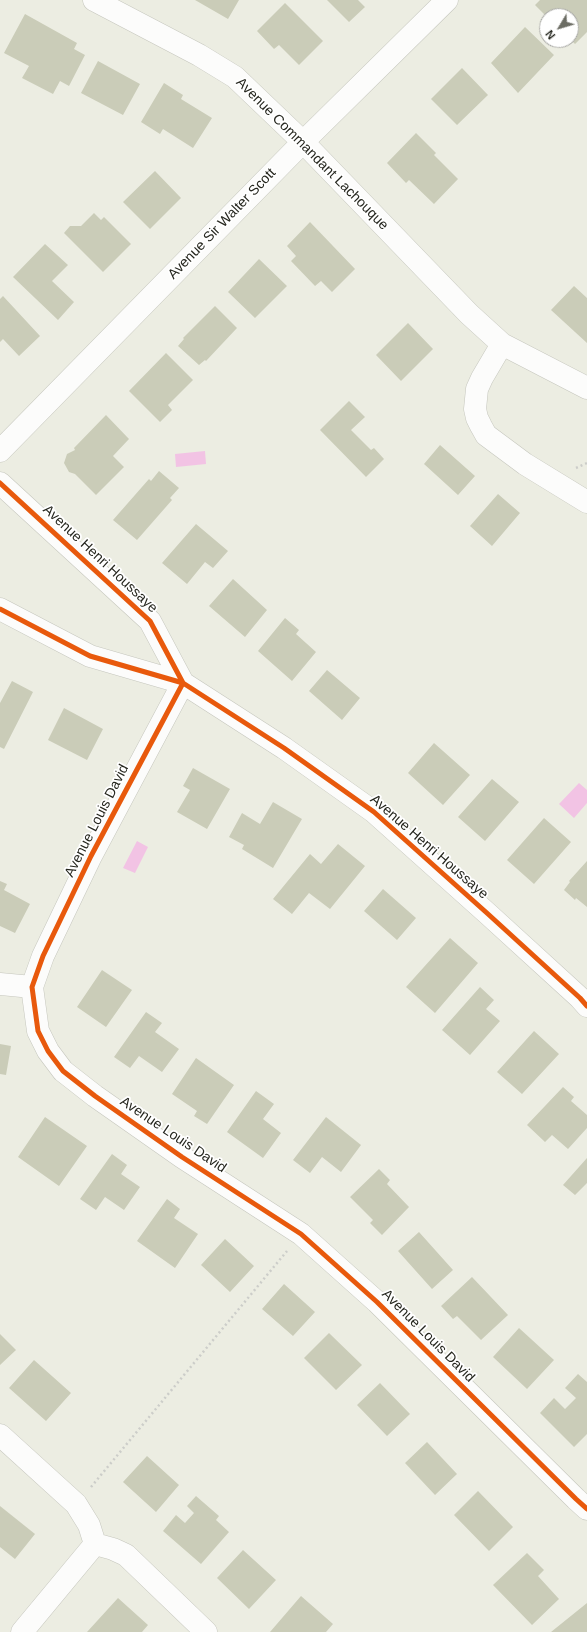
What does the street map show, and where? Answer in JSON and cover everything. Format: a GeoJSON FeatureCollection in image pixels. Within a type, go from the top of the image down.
{"type":"FeatureCollection","features":[{"type":"Feature","properties":{"kind":"street","name":"Avenue Commandant Lachouque"},"geometry":{"type":"LineString","coordinates":[[94,0],[199,55],[235,77],[303,142],[469,314],[502,344],[587,388]]}},
{"type":"Feature","properties":{"kind":"street","name":"Avenue Sir Walter Scott"},"geometry":{"type":"LineString","coordinates":[[0,451],[303,142],[447,0]]}},
{"type":"Feature","properties":{"kind":"street"},"geometry":{"type":"LineString","coordinates":[[502,344],[477,389],[475,409],[481,426],[486,434],[525,464],[587,502]]}},
{"type":"Feature","properties":{"kind":"street","name":"Avenue Henri Houssaye"},"geometry":{"type":"LineString","coordinates":[[0,483],[150,621],[183,682]]}},
{"type":"Feature","properties":{"kind":"street","name":"Avenue Henri Houssaye"},"geometry":{"type":"LineString","coordinates":[[0,609],[90,656],[183,682],[284,748],[374,812],[488,914],[587,1006]]}},
{"type":"Feature","properties":{"kind":"street","name":"Avenue Louis David"},"geometry":{"type":"LineString","coordinates":[[183,682],[91,856],[43,956],[32,986],[38,1031],[48,1051],[63,1071],[95,1096],[182,1157],[301,1234],[377,1302],[587,1509]]}},
{"type":"Feature","properties":{"kind":"street"},"geometry":{"type":"LineString","coordinates":[[0,984],[32,986]]}},
{"type":"Feature","properties":{"kind":"street"},"geometry":{"type":"LineString","coordinates":[[0,1435],[76,1504],[89,1525],[95,1544]]}},
{"type":"Feature","properties":{"kind":"street"},"geometry":{"type":"LineString","coordinates":[[22,1632],[95,1544]]}},
{"type":"Feature","properties":{"kind":"street"},"geometry":{"type":"LineString","coordinates":[[95,1544],[113,1549],[126,1555],[206,1632]]}},
{"type":"Feature","properties":{"kind":"path"},"geometry":{"type":"LineString","coordinates":[[76,1504],[301,1234]]}},
{"type":"Feature","properties":{"kind":"shaded area"},"geometry":{"type":"Polygon","coordinates":[[[205,451],[206,464],[176,467],[175,454],[205,451]]]}},
{"type":"Feature","properties":{"kind":"shaded area"},"geometry":{"type":"Polygon","coordinates":[[[579,783],[587,790],[587,803],[574,818],[559,804],[579,783]]]}},
{"type":"Feature","properties":{"kind":"shaded area"},"geometry":{"type":"Polygon","coordinates":[[[137,841],[148,847],[135,873],[123,868],[137,841]]]}},
{"type":"Feature","properties":{"kind":"building"},"geometry":{"type":"Polygon","coordinates":[[[195,0],[239,0],[228,19],[195,0]]]}},
{"type":"Feature","properties":{"kind":"building"},"geometry":{"type":"Polygon","coordinates":[[[327,0],[358,0],[365,7],[349,22],[327,0]]]}},
{"type":"Feature","properties":{"kind":"building"},"geometry":{"type":"Polygon","coordinates":[[[540,0],[587,0],[587,32],[579,40],[579,8],[539,9],[535,5],[540,0]]]}},
{"type":"Feature","properties":{"kind":"building"},"geometry":{"type":"Polygon","coordinates":[[[285,3],[323,41],[299,65],[279,45],[274,49],[257,31],[285,3]]]}},
{"type":"Feature","properties":{"kind":"building"},"geometry":{"type":"Polygon","coordinates":[[[25,14],[77,43],[74,49],[85,55],[69,86],[60,81],[53,94],[22,78],[29,66],[4,53],[25,14]]]}},
{"type":"Feature","properties":{"kind":"building"},"geometry":{"type":"Polygon","coordinates":[[[525,27],[539,41],[539,48],[547,48],[554,55],[518,93],[491,63],[525,27]]]}},
{"type":"Feature","properties":{"kind":"building"},"geometry":{"type":"Polygon","coordinates":[[[98,61],[140,84],[123,115],[81,93],[98,61]]]}},
{"type":"Feature","properties":{"kind":"building"},"geometry":{"type":"Polygon","coordinates":[[[462,68],[488,95],[457,125],[431,99],[462,68]]]}},
{"type":"Feature","properties":{"kind":"building"},"geometry":{"type":"Polygon","coordinates":[[[164,83],[183,95],[181,99],[212,118],[193,148],[163,129],[160,134],[141,122],[164,83]]]}},
{"type":"Feature","properties":{"kind":"building"},"geometry":{"type":"Polygon","coordinates":[[[416,133],[436,153],[434,155],[458,179],[434,204],[409,180],[406,183],[387,163],[416,133]]]}},
{"type":"Feature","properties":{"kind":"building"},"geometry":{"type":"Polygon","coordinates":[[[155,171],[181,198],[150,229],[123,202],[155,171]]]}},
{"type":"Feature","properties":{"kind":"building"},"geometry":{"type":"Polygon","coordinates":[[[94,213],[101,220],[104,217],[131,244],[103,272],[64,233],[70,226],[81,226],[94,213]]]}},
{"type":"Feature","properties":{"kind":"building"},"geometry":{"type":"Polygon","coordinates":[[[310,222],[355,269],[332,292],[321,281],[315,286],[291,261],[296,256],[287,246],[310,222]]]}},
{"type":"Feature","properties":{"kind":"building"},"geometry":{"type":"Polygon","coordinates":[[[45,244],[68,265],[52,281],[74,302],[58,320],[13,277],[45,244]]]}},
{"type":"Feature","properties":{"kind":"building"},"geometry":{"type":"Polygon","coordinates":[[[259,259],[287,286],[255,318],[228,292],[259,259]]]}},
{"type":"Feature","properties":{"kind":"building"},"geometry":{"type":"Polygon","coordinates":[[[574,286],[587,298],[587,343],[551,310],[574,286]]]}},
{"type":"Feature","properties":{"kind":"building"},"geometry":{"type":"Polygon","coordinates":[[[3,296],[40,336],[19,356],[3,339],[0,342],[0,299],[3,296]]]}},
{"type":"Feature","properties":{"kind":"building"},"geometry":{"type":"Polygon","coordinates":[[[215,306],[237,328],[206,361],[205,360],[199,365],[178,346],[184,339],[183,338],[215,306]]]}},
{"type":"Feature","properties":{"kind":"building"},"geometry":{"type":"Polygon","coordinates":[[[408,323],[433,349],[401,381],[376,355],[408,323]]]}},
{"type":"Feature","properties":{"kind":"building"},"geometry":{"type":"Polygon","coordinates":[[[166,353],[193,380],[168,405],[172,410],[160,422],[129,391],[166,353]]]}},
{"type":"Feature","properties":{"kind":"building"},"geometry":{"type":"Polygon","coordinates":[[[349,401],[365,417],[351,430],[371,450],[374,448],[384,459],[366,477],[320,430],[349,401]]]}},
{"type":"Feature","properties":{"kind":"building"},"geometry":{"type":"Polygon","coordinates":[[[106,415],[129,439],[113,456],[124,467],[96,495],[75,474],[69,472],[64,463],[67,454],[75,450],[74,448],[106,415]]]}},
{"type":"Feature","properties":{"kind":"building"},"geometry":{"type":"Polygon","coordinates":[[[440,445],[475,476],[458,495],[424,464],[440,445]]]}},
{"type":"Feature","properties":{"kind":"building"},"geometry":{"type":"Polygon","coordinates":[[[159,471],[179,488],[170,498],[172,500],[137,540],[113,520],[149,479],[151,481],[159,471]]]}},
{"type":"Feature","properties":{"kind":"building"},"geometry":{"type":"Polygon","coordinates":[[[498,494],[520,513],[492,546],[470,526],[498,494]]]}},
{"type":"Feature","properties":{"kind":"building"},"geometry":{"type":"Polygon","coordinates":[[[196,524],[228,551],[213,568],[205,562],[187,584],[162,563],[196,524]]]}},
{"type":"Feature","properties":{"kind":"building"},"geometry":{"type":"Polygon","coordinates":[[[233,579],[267,610],[245,637],[209,606],[233,579]]]}},
{"type":"Feature","properties":{"kind":"building"},"geometry":{"type":"Polygon","coordinates":[[[285,618],[299,630],[296,634],[316,652],[292,681],[258,651],[285,618]]]}},
{"type":"Feature","properties":{"kind":"building"},"geometry":{"type":"Polygon","coordinates":[[[327,670],[360,698],[342,720],[309,691],[327,670]]]}},
{"type":"Feature","properties":{"kind":"building"},"geometry":{"type":"Polygon","coordinates":[[[12,681],[33,692],[4,749],[0,747],[0,703],[12,681]]]}},
{"type":"Feature","properties":{"kind":"building"},"geometry":{"type":"Polygon","coordinates":[[[64,708],[103,729],[87,760],[48,740],[64,708]]]}},
{"type":"Feature","properties":{"kind":"building"},"geometry":{"type":"Polygon","coordinates":[[[434,743],[470,775],[443,805],[408,773],[434,743]]]}},
{"type":"Feature","properties":{"kind":"building"},"geometry":{"type":"Polygon","coordinates":[[[193,768],[230,789],[207,829],[177,812],[190,790],[183,786],[193,768]]]}},
{"type":"Feature","properties":{"kind":"building"},"geometry":{"type":"Polygon","coordinates":[[[492,779],[519,802],[485,841],[458,817],[492,779]]]}},
{"type":"Feature","properties":{"kind":"building"},"geometry":{"type":"Polygon","coordinates":[[[273,802],[302,819],[273,868],[242,849],[244,845],[229,837],[242,813],[260,824],[273,802]]]}},
{"type":"Feature","properties":{"kind":"building"},"geometry":{"type":"Polygon","coordinates":[[[544,818],[571,842],[534,884],[507,860],[544,818]]]}},
{"type":"Feature","properties":{"kind":"building"},"geometry":{"type":"Polygon","coordinates":[[[338,844],[365,866],[330,909],[309,893],[292,914],[273,899],[310,854],[321,864],[338,844]]]}},
{"type":"Feature","properties":{"kind":"building"},"geometry":{"type":"Polygon","coordinates":[[[587,861],[587,907],[576,898],[575,900],[564,890],[570,882],[569,881],[587,861]]]}},
{"type":"Feature","properties":{"kind":"building"},"geometry":{"type":"Polygon","coordinates":[[[0,881],[7,884],[4,890],[30,904],[15,933],[0,926],[0,881]]]}},
{"type":"Feature","properties":{"kind":"building"},"geometry":{"type":"Polygon","coordinates":[[[383,889],[416,918],[397,940],[364,911],[383,889]]]}},
{"type":"Feature","properties":{"kind":"building"},"geometry":{"type":"Polygon","coordinates":[[[450,938],[478,963],[435,1013],[406,987],[450,938]]]}},
{"type":"Feature","properties":{"kind":"building"},"geometry":{"type":"Polygon","coordinates":[[[102,970],[132,990],[106,1027],[77,1007],[102,970]]]}},
{"type":"Feature","properties":{"kind":"building"},"geometry":{"type":"Polygon","coordinates":[[[480,987],[494,1000],[486,1009],[500,1021],[470,1055],[442,1030],[480,987]]]}},
{"type":"Feature","properties":{"kind":"building"},"geometry":{"type":"Polygon","coordinates":[[[146,1012],[162,1023],[155,1032],[179,1049],[162,1072],[139,1056],[130,1068],[114,1057],[146,1012]]]}},
{"type":"Feature","properties":{"kind":"building"},"geometry":{"type":"Polygon","coordinates":[[[534,1031],[559,1054],[522,1094],[497,1072],[534,1031]]]}},
{"type":"Feature","properties":{"kind":"building"},"geometry":{"type":"Polygon","coordinates":[[[0,1044],[11,1046],[6,1075],[0,1074],[0,1044]]]}},
{"type":"Feature","properties":{"kind":"building"},"geometry":{"type":"Polygon","coordinates":[[[196,1058],[234,1085],[207,1124],[194,1116],[197,1111],[172,1094],[196,1058]]]}},
{"type":"Feature","properties":{"kind":"building"},"geometry":{"type":"Polygon","coordinates":[[[563,1087],[574,1097],[571,1101],[587,1115],[587,1128],[568,1149],[552,1135],[545,1142],[527,1125],[563,1087]]]}},
{"type":"Feature","properties":{"kind":"building"},"geometry":{"type":"Polygon","coordinates":[[[256,1091],[274,1104],[263,1119],[281,1133],[263,1158],[227,1132],[256,1091]]]}},
{"type":"Feature","properties":{"kind":"building"},"geometry":{"type":"Polygon","coordinates":[[[45,1117],[87,1146],[59,1186],[18,1157],[45,1117]]]}},
{"type":"Feature","properties":{"kind":"building"},"geometry":{"type":"Polygon","coordinates":[[[326,1117],[361,1145],[341,1172],[322,1157],[310,1173],[293,1160],[326,1117]]]}},
{"type":"Feature","properties":{"kind":"building"},"geometry":{"type":"Polygon","coordinates":[[[112,1154],[127,1165],[121,1174],[140,1187],[124,1210],[105,1197],[96,1210],[80,1199],[112,1154]]]}},
{"type":"Feature","properties":{"kind":"building"},"geometry":{"type":"Polygon","coordinates":[[[587,1158],[587,1183],[575,1195],[563,1185],[587,1158]]]}},
{"type":"Feature","properties":{"kind":"building"},"geometry":{"type":"Polygon","coordinates":[[[379,1169],[390,1180],[387,1184],[409,1207],[382,1235],[370,1223],[373,1220],[350,1197],[379,1169]]]}},
{"type":"Feature","properties":{"kind":"building"},"geometry":{"type":"Polygon","coordinates":[[[167,1199],[180,1209],[174,1218],[198,1234],[175,1268],[137,1241],[167,1199]]]}},
{"type":"Feature","properties":{"kind":"building"},"geometry":{"type":"Polygon","coordinates":[[[419,1232],[453,1270],[432,1289],[398,1251],[419,1232]]]}},
{"type":"Feature","properties":{"kind":"building"},"geometry":{"type":"Polygon","coordinates":[[[225,1239],[254,1266],[230,1292],[201,1265],[225,1239]]]}},
{"type":"Feature","properties":{"kind":"building"},"geometry":{"type":"Polygon","coordinates":[[[472,1277],[508,1315],[481,1340],[457,1316],[453,1319],[441,1306],[472,1277]]]}},
{"type":"Feature","properties":{"kind":"building"},"geometry":{"type":"Polygon","coordinates":[[[284,1284],[315,1312],[293,1336],[262,1309],[284,1284]]]}},
{"type":"Feature","properties":{"kind":"building"},"geometry":{"type":"Polygon","coordinates":[[[519,1328],[554,1360],[527,1389],[493,1357],[519,1328]]]}},
{"type":"Feature","properties":{"kind":"building"},"geometry":{"type":"Polygon","coordinates":[[[329,1333],[362,1365],[336,1390],[304,1358],[329,1333]]]}},
{"type":"Feature","properties":{"kind":"building"},"geometry":{"type":"Polygon","coordinates":[[[0,1334],[16,1350],[0,1365],[0,1334]]]}},
{"type":"Feature","properties":{"kind":"building"},"geometry":{"type":"Polygon","coordinates":[[[34,1360],[71,1393],[46,1421],[9,1388],[34,1360]]]}},
{"type":"Feature","properties":{"kind":"building"},"geometry":{"type":"Polygon","coordinates":[[[578,1374],[587,1382],[587,1434],[574,1447],[540,1413],[554,1398],[565,1409],[576,1398],[565,1388],[578,1374]]]}},
{"type":"Feature","properties":{"kind":"building"},"geometry":{"type":"Polygon","coordinates":[[[380,1383],[410,1414],[387,1436],[357,1405],[380,1383]]]}},
{"type":"Feature","properties":{"kind":"building"},"geometry":{"type":"Polygon","coordinates":[[[427,1442],[457,1474],[435,1495],[405,1463],[427,1442]]]}},
{"type":"Feature","properties":{"kind":"building"},"geometry":{"type":"Polygon","coordinates":[[[147,1456],[179,1485],[156,1512],[123,1482],[147,1456]]]}},
{"type":"Feature","properties":{"kind":"building"},"geometry":{"type":"Polygon","coordinates":[[[478,1491],[513,1527],[489,1551],[454,1515],[478,1491]]]}},
{"type":"Feature","properties":{"kind":"building"},"geometry":{"type":"Polygon","coordinates":[[[196,1496],[219,1516],[216,1520],[229,1532],[201,1564],[163,1531],[176,1515],[185,1523],[194,1513],[187,1506],[196,1496]]]}},
{"type":"Feature","properties":{"kind":"building"},"geometry":{"type":"Polygon","coordinates":[[[0,1506],[35,1534],[15,1559],[0,1547],[0,1506]]]}},
{"type":"Feature","properties":{"kind":"building"},"geometry":{"type":"Polygon","coordinates":[[[243,1550],[276,1580],[249,1609],[217,1578],[243,1550]]]}},
{"type":"Feature","properties":{"kind":"building"},"geometry":{"type":"Polygon","coordinates":[[[527,1553],[544,1570],[538,1576],[559,1599],[532,1625],[493,1585],[527,1553]]]}},
{"type":"Feature","properties":{"kind":"building"},"geometry":{"type":"Polygon","coordinates":[[[301,1596],[333,1624],[326,1632],[270,1632],[301,1596]]]}},
{"type":"Feature","properties":{"kind":"building"},"geometry":{"type":"Polygon","coordinates":[[[118,1598],[148,1625],[142,1632],[87,1632],[118,1598]]]}},
{"type":"Feature","properties":{"kind":"building"},"geometry":{"type":"Polygon","coordinates":[[[587,1603],[587,1632],[551,1632],[587,1603]]]}},
{"type":"Feature","properties":{"kind":"cycle path"},"geometry":{"type":"LineString","coordinates":[[0,483],[150,621],[183,683],[284,748],[374,812],[488,914],[587,1006]]}},
{"type":"Feature","properties":{"kind":"cycle path"},"geometry":{"type":"LineString","coordinates":[[0,609],[90,656],[183,683],[91,856],[43,956],[32,987],[38,1031],[48,1051],[63,1071],[95,1096],[182,1157],[301,1234],[377,1302],[587,1509]]}}]}
